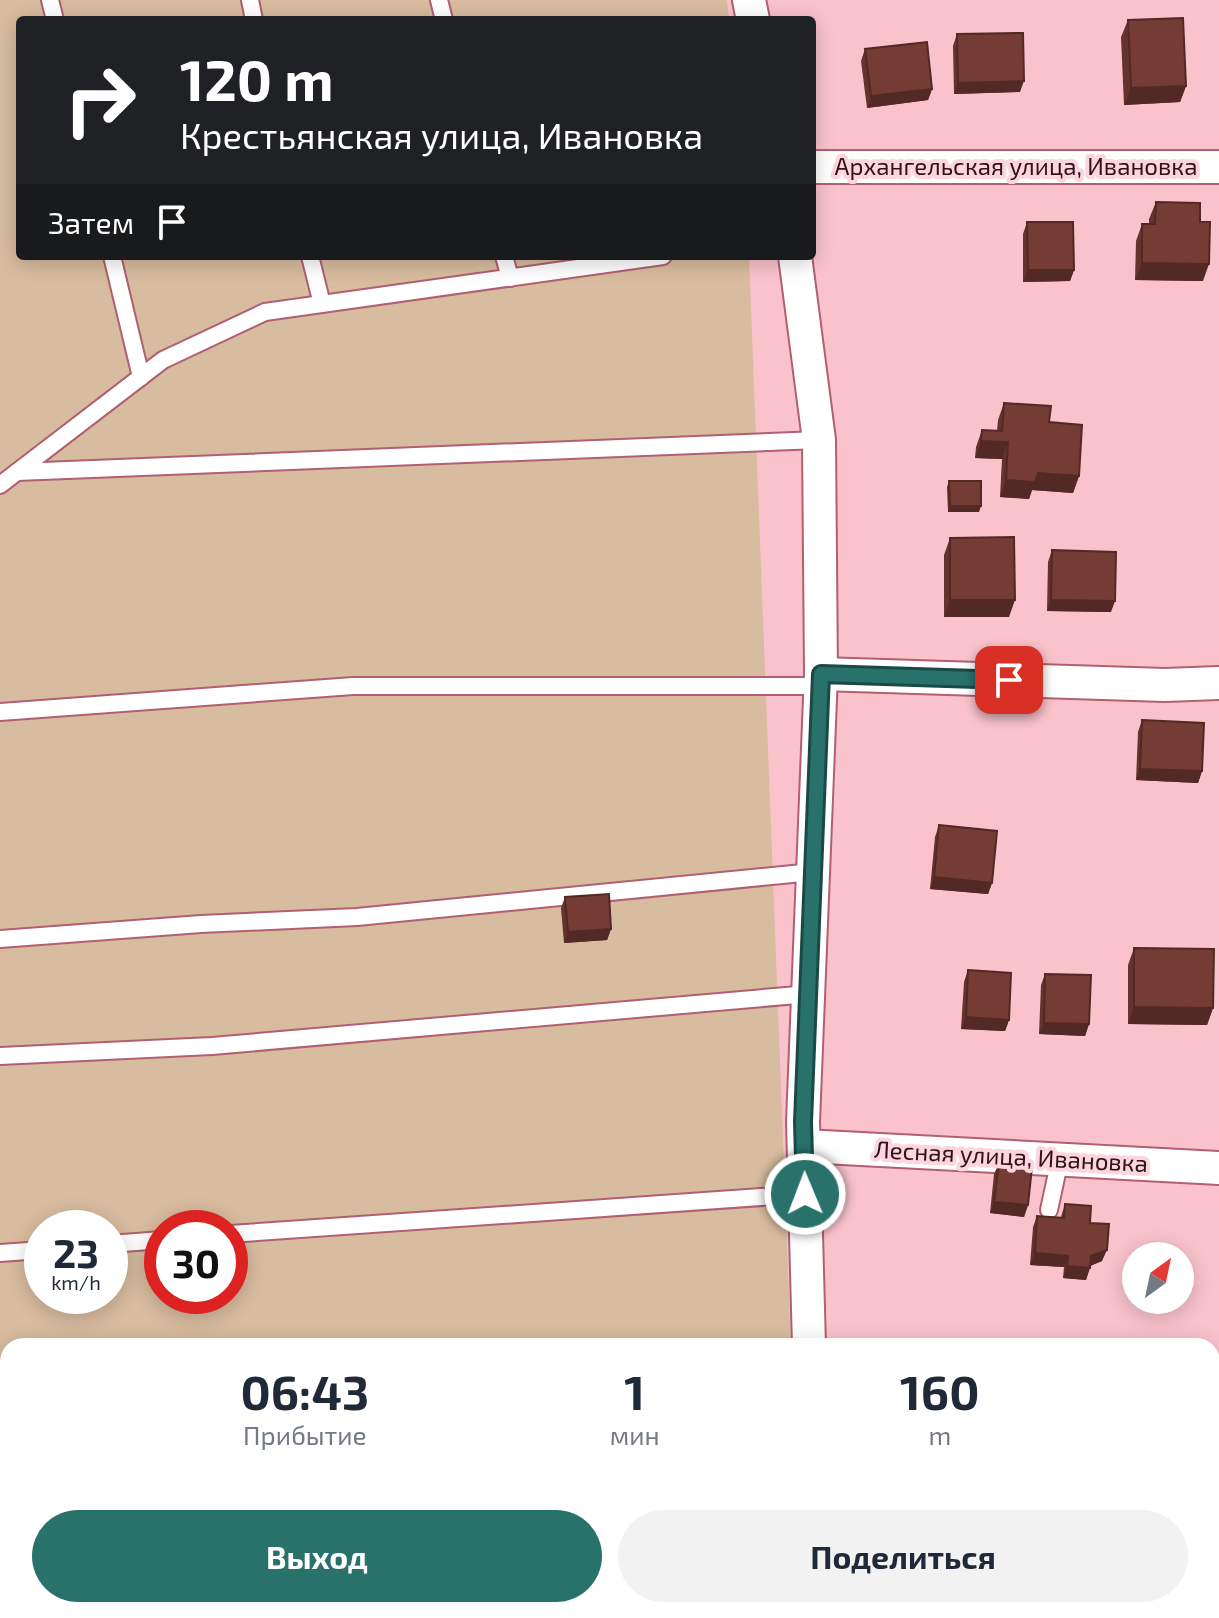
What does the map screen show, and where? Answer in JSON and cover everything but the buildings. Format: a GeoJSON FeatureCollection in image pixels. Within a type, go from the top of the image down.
{"type":"FeatureCollection","features":[{"type":"Feature","properties":{"kind":"street","name":"Архангельская улица, Ивановка"},"geometry":{"type":"LineString","coordinates":[[816,167],[1219,167]]}},
{"type":"Feature","properties":{"kind":"street"},"geometry":{"type":"LineString","coordinates":[[796,260],[819,440],[821,680],[804,1146],[809,1338]]}},
{"type":"Feature","properties":{"kind":"street"},"geometry":{"type":"LineString","coordinates":[[821,680],[1165,685],[1219,683]]}},
{"type":"Feature","properties":{"kind":"street","name":"Лесная улица, Ивановка"},"geometry":{"type":"LineString","coordinates":[[804,1146],[1219,1168]]}},
{"type":"Feature","properties":{"kind":"lane"},"geometry":{"type":"LineString","coordinates":[[113,260],[141,377]]}},
{"type":"Feature","properties":{"kind":"lane"},"geometry":{"type":"LineString","coordinates":[[311,260],[322,304]]}},
{"type":"Feature","properties":{"kind":"lane"},"geometry":{"type":"LineString","coordinates":[[505,260],[510,278]]}},
{"type":"Feature","properties":{"kind":"lane"},"geometry":{"type":"LineString","coordinates":[[0,485],[163,360],[265,312],[635,260]]}},
{"type":"Feature","properties":{"kind":"lane"},"geometry":{"type":"LineString","coordinates":[[17,472],[819,440]]}},
{"type":"Feature","properties":{"kind":"lane"},"geometry":{"type":"LineString","coordinates":[[0,712],[353,686],[821,680]]}},
{"type":"Feature","properties":{"kind":"lane"},"geometry":{"type":"LineString","coordinates":[[0,939],[201,924],[357,917],[813,872]]}},
{"type":"Feature","properties":{"kind":"lane"},"geometry":{"type":"LineString","coordinates":[[0,1056],[212,1046],[809,994]]}},
{"type":"Feature","properties":{"kind":"lane"},"geometry":{"type":"LineString","coordinates":[[1049,1210],[1060,1159]]}},
{"type":"Feature","properties":{"kind":"lane"},"geometry":{"type":"LineString","coordinates":[[248,1233],[805,1194]]}},
{"type":"Feature","properties":{"kind":"lane"},"geometry":{"type":"LineString","coordinates":[[0,1253],[24,1251]]}},
{"type":"Feature","properties":{"kind":"shaded area"},"geometry":{"type":"Polygon","coordinates":[[[0,0],[727,0],[729,16],[16,16],[16,260],[749,260],[791,1338],[0,1338],[0,0]]]}},
{"type":"Feature","properties":{"kind":"route"},"geometry":{"type":"LineString","coordinates":[[805,1194],[803,1122],[821,674],[1009,680]]}}]}
